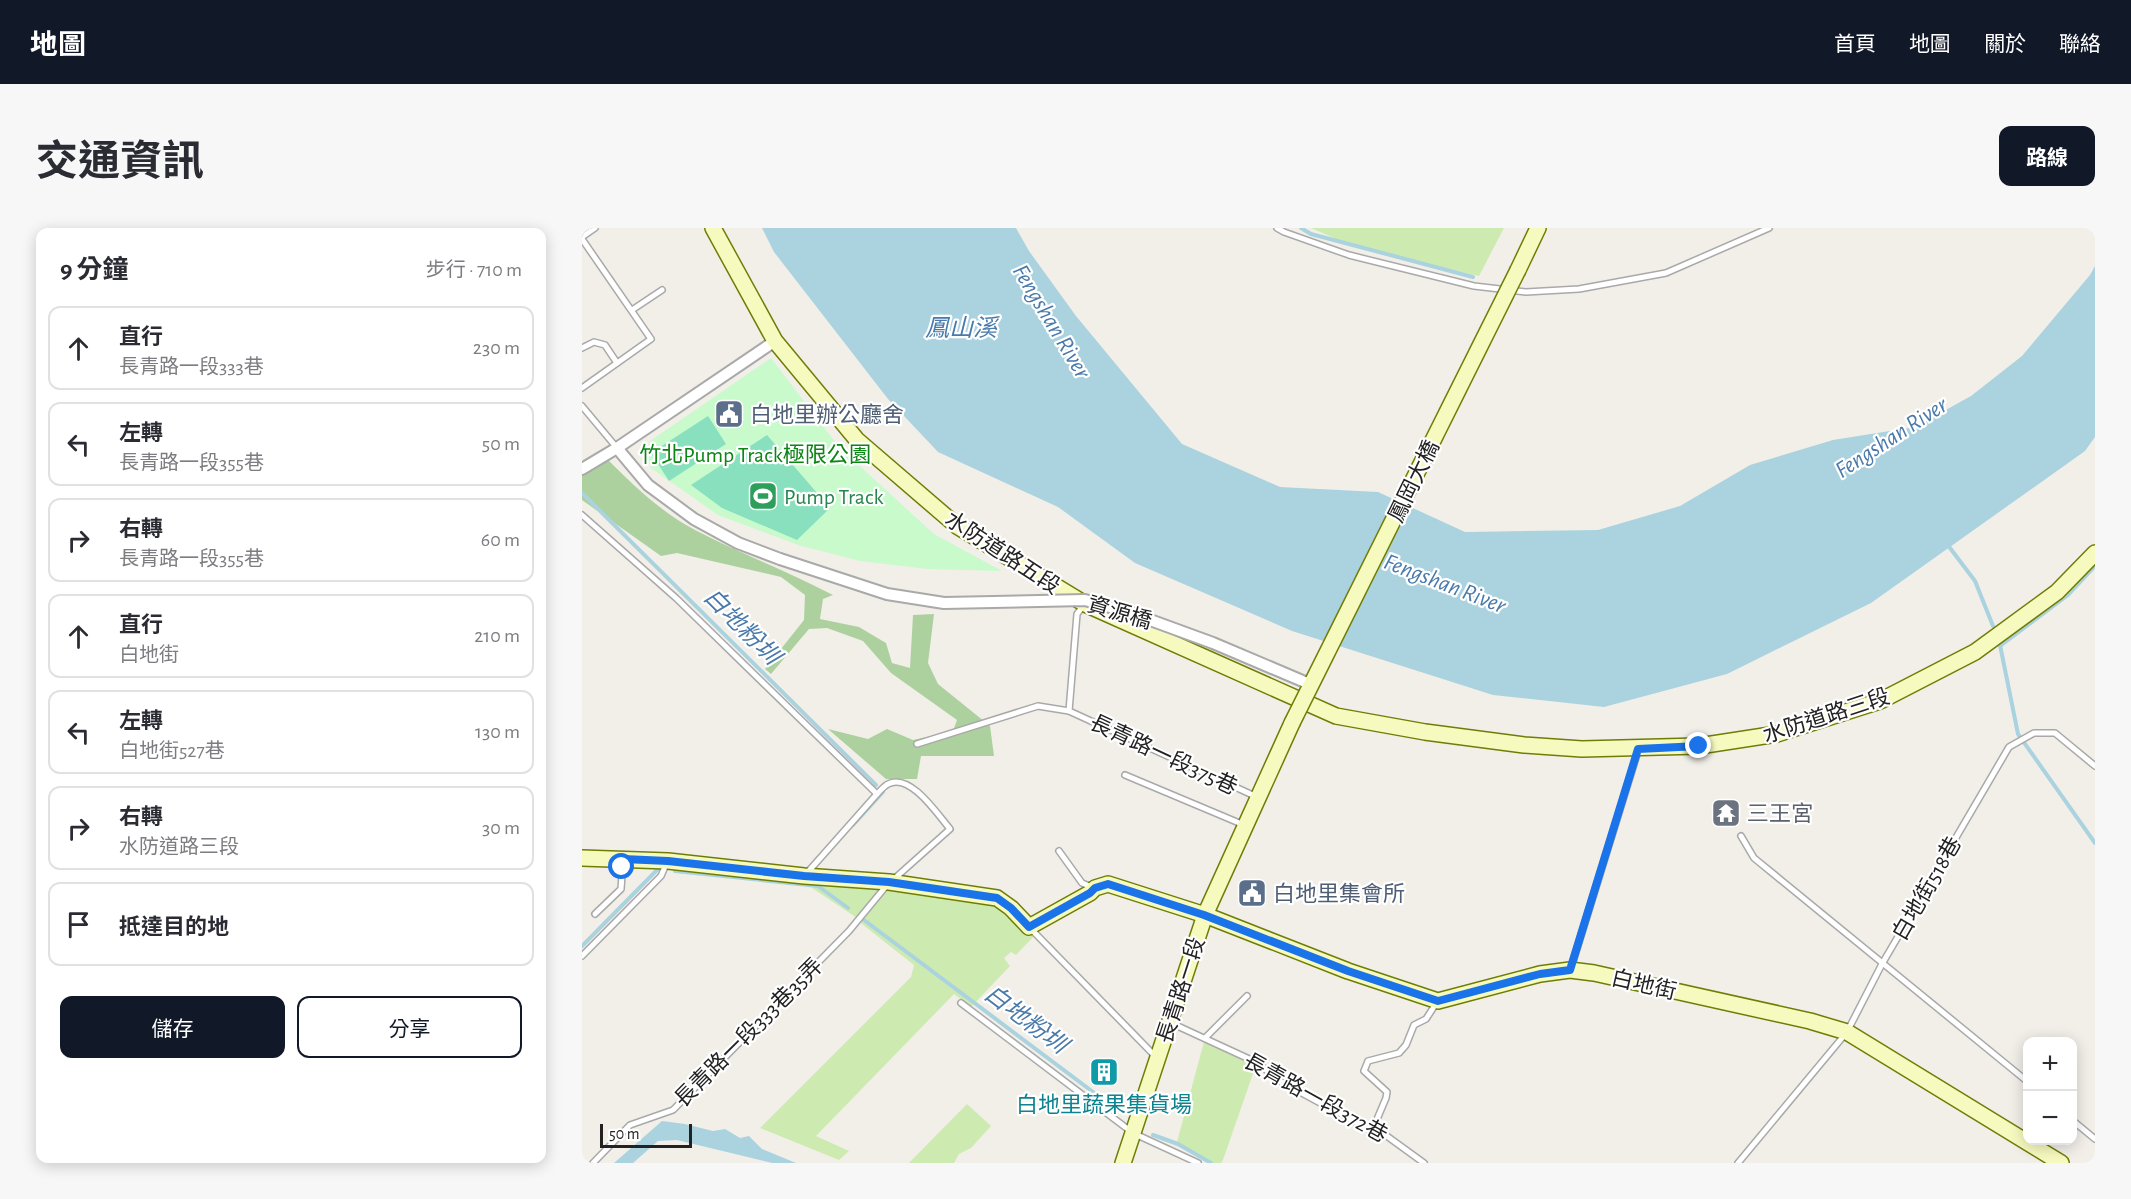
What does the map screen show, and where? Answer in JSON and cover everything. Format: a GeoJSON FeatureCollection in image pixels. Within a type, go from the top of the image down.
{"type":"FeatureCollection","features":[{"type":"Feature","properties":{"kind":"street","name":"水防道路五段"},"geometry":{"type":"LineString","coordinates":[[713,228],[775,341],[857,440],[957,526],[1085,604],[1301,701]]}},
{"type":"Feature","properties":{"kind":"street","name":"鳳岡大橋"},"geometry":{"type":"LineString","coordinates":[[1292,723],[1538,228]]}},
{"type":"Feature","properties":{"kind":"street"},"geometry":{"type":"LineString","coordinates":[[582,469],[775,341]]}},
{"type":"Feature","properties":{"kind":"street","name":"資源橋"},"geometry":{"type":"LineString","coordinates":[[616,448],[648,485],[694,519],[738,543],[780,559],[887,594],[944,603],[1085,600],[1131,612],[1213,643],[1312,685]]}},
{"type":"Feature","properties":{"kind":"street","name":"水防道路三段"},"geometry":{"type":"LineString","coordinates":[[1301,701],[1336,716],[1425,732],[1524,745],[1582,749],[1638,749],[1699,746],[1777,734],[1880,701],[1975,652],[2057,592],[2095,553]]}},
{"type":"Feature","properties":{"kind":"street","name":"長青路一段"},"geometry":{"type":"LineString","coordinates":[[1123,1163],[1204,915],[1292,723]]}},
{"type":"Feature","properties":{"kind":"street"},"geometry":{"type":"LineString","coordinates":[[582,858],[668,861],[804,876],[889,882],[997,898],[1011,908],[1029,927],[1095,888],[1108,884],[1204,915],[1348,971],[1438,1001]]}},
{"type":"Feature","properties":{"kind":"street","name":"白地街"},"geometry":{"type":"LineString","coordinates":[[1438,1001],[1540,974],[1570,970],[1594,973],[1810,1021],[1847,1032],[2061,1163]]}},
{"type":"Feature","properties":{"kind":"lane"},"geometry":{"type":"LineString","coordinates":[[582,388],[651,339],[582,238],[595,228]]}},
{"type":"Feature","properties":{"kind":"lane"},"geometry":{"type":"LineString","coordinates":[[1277,228],[1349,255],[1474,286],[1526,292],[1579,290],[1666,273],[1769,228]]}},
{"type":"Feature","properties":{"kind":"lane"},"geometry":{"type":"LineString","coordinates":[[632,310],[662,290]]}},
{"type":"Feature","properties":{"kind":"lane"},"geometry":{"type":"LineString","coordinates":[[582,348],[594,342],[605,345],[617,363]]}},
{"type":"Feature","properties":{"kind":"lane"},"geometry":{"type":"LineString","coordinates":[[582,406],[616,448]]}},
{"type":"Feature","properties":{"kind":"lane"},"geometry":{"type":"LineString","coordinates":[[582,515],[676,598],[877,794],[804,876]]}},
{"type":"Feature","properties":{"kind":"lane","name":"長青路一段375巷"},"geometry":{"type":"LineString","coordinates":[[1069,711],[1077,614],[1085,604]]}},
{"type":"Feature","properties":{"kind":"lane","name":"長青路一段375巷"},"geometry":{"type":"LineString","coordinates":[[917,744],[1038,706],[1069,711],[1258,797]]}},
{"type":"Feature","properties":{"kind":"lane","name":"白地街518巷"},"geometry":{"type":"LineString","coordinates":[[1738,1163],[1847,1032],[1882,964],[2009,747],[2034,733],[2055,733],[2095,766]]}},
{"type":"Feature","properties":{"kind":"lane"},"geometry":{"type":"LineString","coordinates":[[1570,970],[1638,749]]}},
{"type":"Feature","properties":{"kind":"lane"},"geometry":{"type":"LineString","coordinates":[[1125,775],[1245,826]]}},
{"type":"Feature","properties":{"kind":"lane","name":"長青路一段333巷35弄"},"geometry":{"type":"LineString","coordinates":[[592,1163],[630,1125],[673,1110],[849,931],[889,882],[950,829],[917,790],[898,782],[888,783],[877,794]]}},
{"type":"Feature","properties":{"kind":"lane"},"geometry":{"type":"LineString","coordinates":[[1741,836],[1754,858],[2023,1078]]}},
{"type":"Feature","properties":{"kind":"lane"},"geometry":{"type":"LineString","coordinates":[[1059,850],[1082,883],[1095,888]]}},
{"type":"Feature","properties":{"kind":"lane"},"geometry":{"type":"LineString","coordinates":[[595,914],[621,889],[623,859]]}},
{"type":"Feature","properties":{"kind":"lane"},"geometry":{"type":"LineString","coordinates":[[582,956],[661,876],[668,861]]}},
{"type":"Feature","properties":{"kind":"lane"},"geometry":{"type":"LineString","coordinates":[[1029,927],[1157,1058]]}},
{"type":"Feature","properties":{"kind":"lane"},"geometry":{"type":"LineString","coordinates":[[1205,1038],[1247,996]]}},
{"type":"Feature","properties":{"kind":"lane"},"geometry":{"type":"LineString","coordinates":[[1372,1131],[1387,1092],[1364,1071],[1365,1066],[1368,1061],[1398,1053],[1406,1045],[1414,1025],[1426,1019],[1438,1001]]}},
{"type":"Feature","properties":{"kind":"lane"},"geometry":{"type":"LineString","coordinates":[[961,1003],[1133,1133],[1197,1163]]}},
{"type":"Feature","properties":{"kind":"lane","name":"長青路一段372巷"},"geometry":{"type":"LineString","coordinates":[[1169,1022],[1260,1064],[1276,1079],[1372,1131],[1384,1134],[1424,1163]]}},
{"type":"Feature","properties":{"kind":"lane"},"geometry":{"type":"LineString","coordinates":[[2077,1123],[2095,1139]]}},
{"type":"Feature","properties":{"kind":"green space"},"geometry":{"type":"Polygon","coordinates":[[[1311,228],[1504,228],[1479,276],[1350,245],[1311,228]]]}},
{"type":"Feature","properties":{"kind":"green space","name":"竹北Pump Track極限公園"},"geometry":{"type":"Polygon","coordinates":[[[771,358],[839,447],[934,534],[1002,571],[928,569],[860,561],[798,545],[718,515],[651,468],[646,457],[650,441],[771,358]]]}},
{"type":"Feature","properties":{"kind":"green space"},"geometry":{"type":"Polygon","coordinates":[[[708,416],[726,444],[669,481],[651,453],[708,416]]]}},
{"type":"Feature","properties":{"kind":"green space","name":"Pump Track"},"geometry":{"type":"Polygon","coordinates":[[[767,435],[830,508],[797,540],[722,508],[691,485],[767,435]]]}},
{"type":"Feature","properties":{"kind":"green space"},"geometry":{"type":"Polygon","coordinates":[[[602,454],[645,495],[669,514],[695,530],[833,595],[823,599],[820,619],[859,627],[886,643],[892,663],[910,668],[913,615],[934,614],[928,663],[938,684],[990,726],[994,756],[921,756],[917,779],[886,779],[828,729],[868,739],[887,729],[913,740],[953,731],[957,720],[891,673],[863,641],[827,628],[809,629],[771,674],[765,669],[804,620],[805,595],[781,577],[677,553],[661,556],[582,500],[582,472],[602,454]]]}},
{"type":"Feature","properties":{"kind":"green space"},"geometry":{"type":"Polygon","coordinates":[[[824,883],[1004,904],[1036,934],[1016,955],[1011,952],[1004,958],[1010,966],[971,1007],[954,994],[816,1136],[849,1151],[839,1160],[760,1128],[911,977],[914,965],[854,916],[812,888],[824,883]]]}},
{"type":"Feature","properties":{"kind":"green space"},"geometry":{"type":"Polygon","coordinates":[[[1205,1038],[1257,1062],[1221,1163],[1213,1163],[1177,1142],[1205,1038]]]}},
{"type":"Feature","properties":{"kind":"green space"},"geometry":{"type":"Polygon","coordinates":[[[967,1104],[991,1126],[971,1148],[959,1154],[954,1163],[909,1163],[967,1104]]]}},
{"type":"Feature","properties":{"kind":"water","name":"鳳山溪"},"geometry":{"type":"Polygon","coordinates":[[[762,228],[1016,228],[1029,251],[1076,316],[1182,444],[1280,487],[1378,492],[1465,532],[1598,530],[1680,506],[1750,465],[1833,440],[1915,427],[1971,396],[2022,356],[2095,266],[2095,437],[2085,451],[1871,603],[1727,674],[1604,707],[1493,695],[1292,631],[1135,563],[1058,507],[938,452],[888,399],[774,252],[762,228]]]}},
{"type":"Feature","properties":{"kind":"water"},"geometry":{"type":"Polygon","coordinates":[[[662,1121],[713,1131],[725,1129],[740,1138],[749,1136],[762,1149],[796,1163],[772,1163],[677,1140],[658,1141],[633,1163],[614,1163],[662,1121]]]}},
{"type":"Feature","properties":{"kind":"waterway"},"geometry":{"type":"LineString","coordinates":[[1301,228],[1311,234],[1473,277]]}},
{"type":"Feature","properties":{"kind":"waterway","name":"白地粉圳"},"geometry":{"type":"LineString","coordinates":[[582,493],[876,785]]}},
{"type":"Feature","properties":{"kind":"waterway"},"geometry":{"type":"LineString","coordinates":[[1947,544],[1975,581],[1993,626]]}},
{"type":"Feature","properties":{"kind":"waterway"},"geometry":{"type":"LineString","coordinates":[[2000,646],[2068,595],[2095,566]]}},
{"type":"Feature","properties":{"kind":"waterway"},"geometry":{"type":"LineString","coordinates":[[2000,645],[2018,734],[2095,843]]}},
{"type":"Feature","properties":{"kind":"waterway","name":"白地粉圳"},"geometry":{"type":"LineString","coordinates":[[853,825],[883,792]]}},
{"type":"Feature","properties":{"kind":"waterway","name":"白地粉圳"},"geometry":{"type":"LineString","coordinates":[[582,946],[657,870]]}},
{"type":"Feature","properties":{"kind":"waterway","name":"白地粉圳"},"geometry":{"type":"LineString","coordinates":[[675,871],[818,886],[848,908]]}},
{"type":"Feature","properties":{"kind":"waterway","name":"白地粉圳"},"geometry":{"type":"LineString","coordinates":[[864,920],[1109,1104]]}},
{"type":"Feature","properties":{"kind":"waterway","name":"白地粉圳"},"geometry":{"type":"LineString","coordinates":[[1153,1135],[1178,1144],[1211,1163]]}},
{"type":"Feature","properties":{"kind":"place","name":"白地里辦公廳舍"},"geometry":{"type":"Point","coordinates":[729,414]}},
{"type":"Feature","properties":{"kind":"place","name":"Pump Track"},"geometry":{"type":"Point","coordinates":[763,496]}},
{"type":"Feature","properties":{"kind":"place","name":"三王宮"},"geometry":{"type":"Point","coordinates":[1726,813]}},
{"type":"Feature","properties":{"kind":"place","name":"白地里集會所"},"geometry":{"type":"Point","coordinates":[1252,893]}},
{"type":"Feature","properties":{"kind":"place","name":"白地里蔬果集貨場"},"geometry":{"type":"Point","coordinates":[1104,1072]}},
{"type":"Feature","properties":{"kind":"route"},"geometry":{"type":"LineString","coordinates":[[622,867],[623,859],[668,861],[804,876],[889,882],[997,898],[1011,908],[1029,927],[1095,888],[1108,884],[1204,915],[1348,971],[1438,1001],[1540,974],[1570,970],[1638,749],[1699,746]]}},
{"type":"Feature","properties":{"kind":"water label","name":"Fengshan River"},"geometry":{"type":"Point","coordinates":[1052,321]}},
{"type":"Feature","properties":{"kind":"water label","name":"Fengshan River"},"geometry":{"type":"Point","coordinates":[1891,437]}},
{"type":"Feature","properties":{"kind":"water label","name":"Fengshan River"},"geometry":{"type":"Point","coordinates":[1445,583]}}]}
